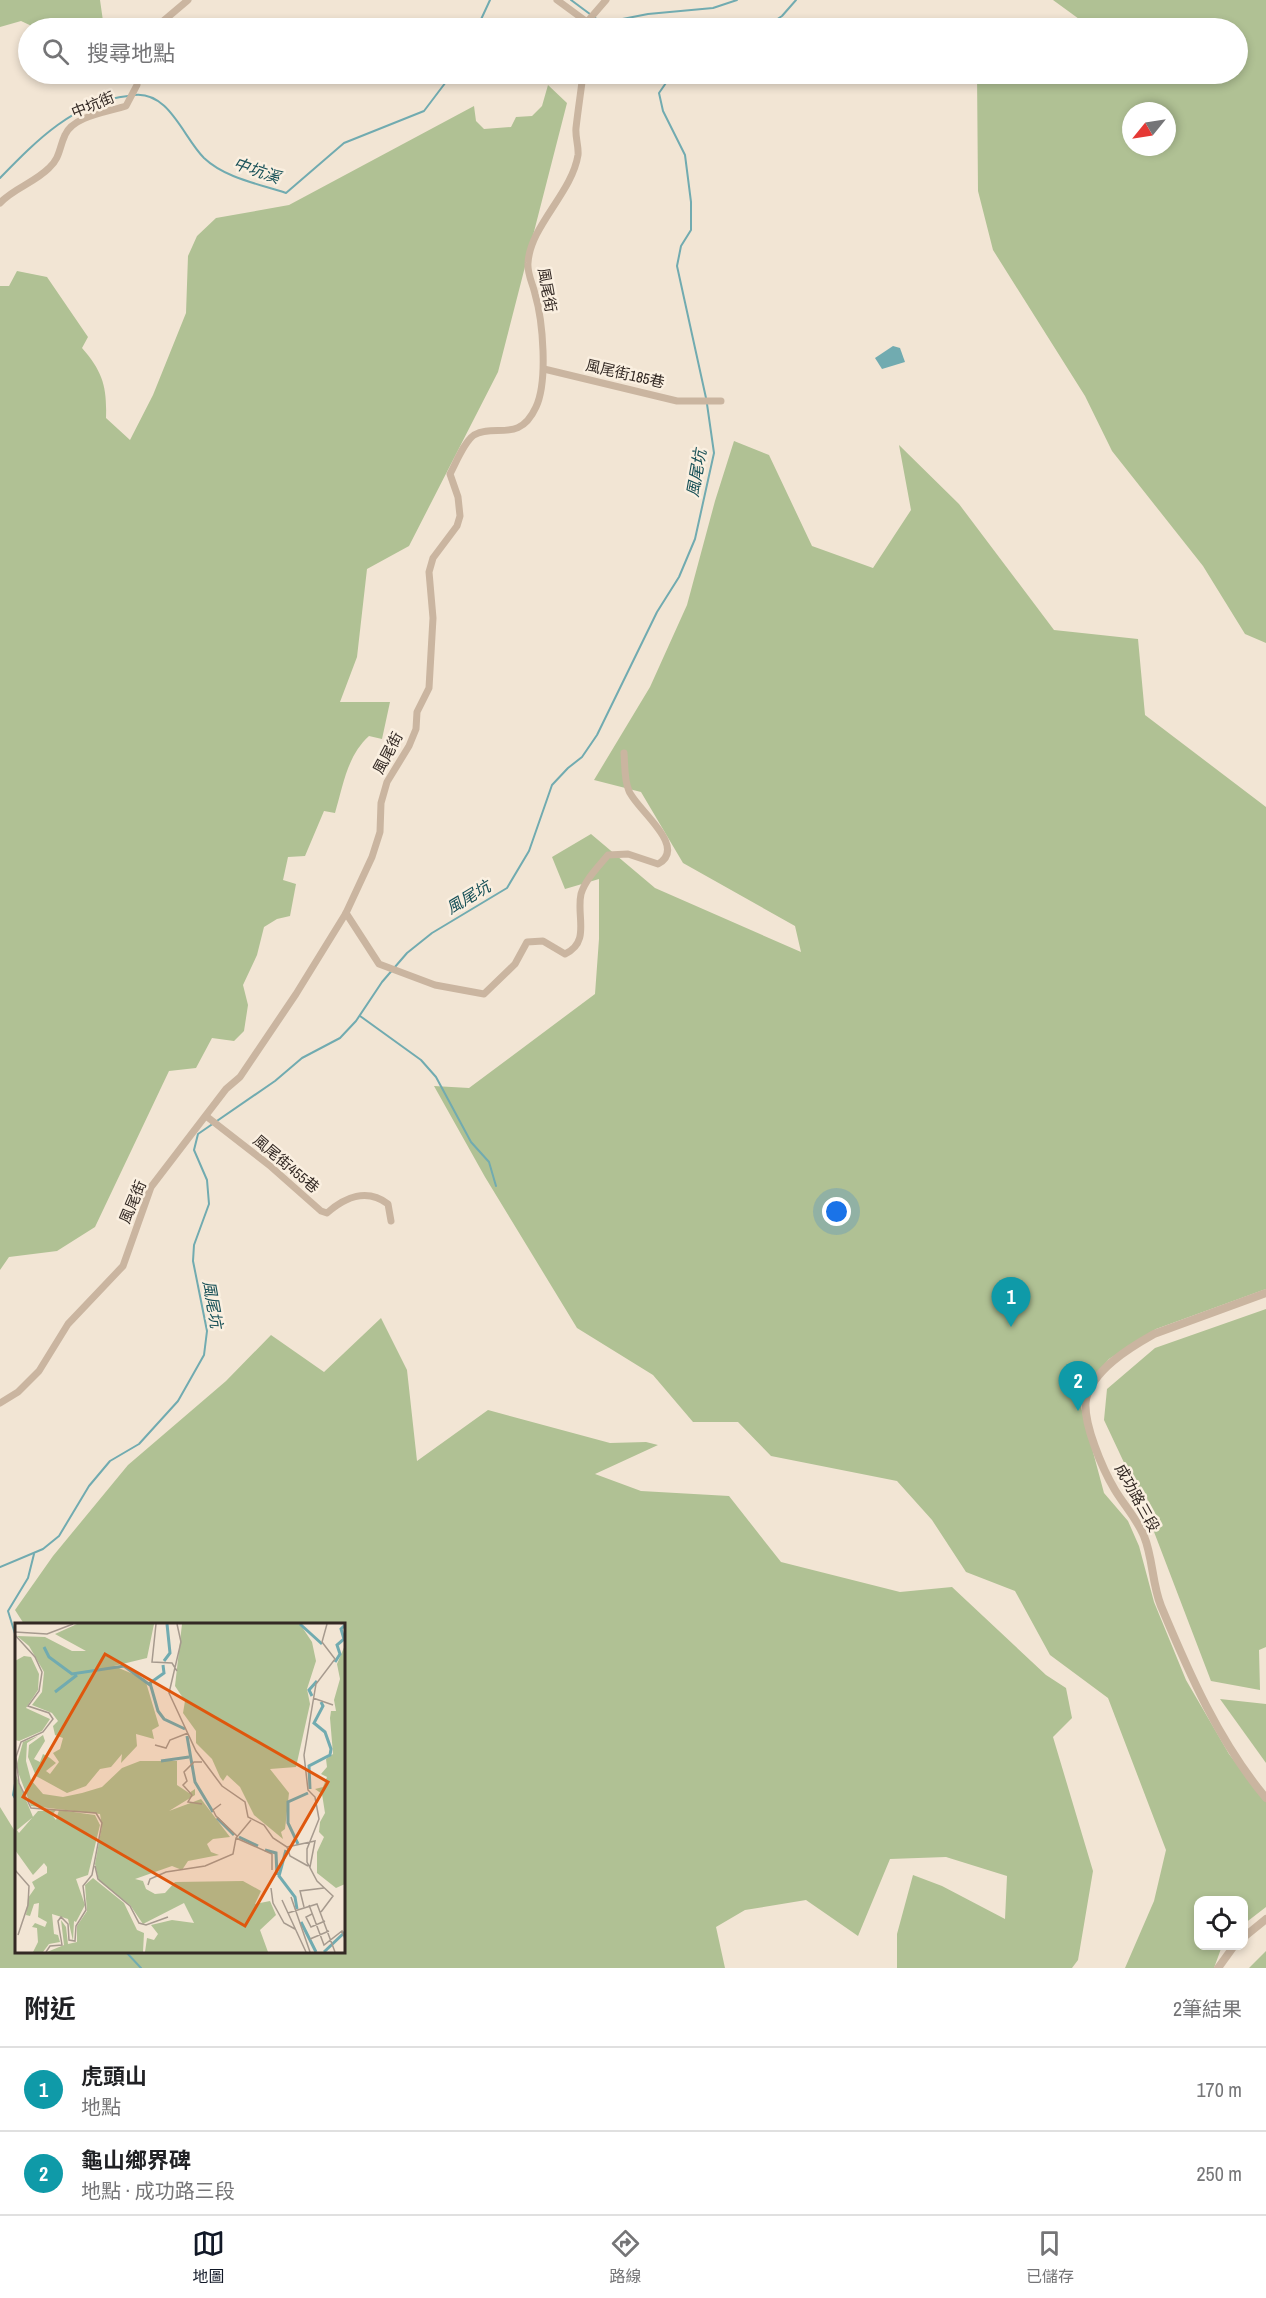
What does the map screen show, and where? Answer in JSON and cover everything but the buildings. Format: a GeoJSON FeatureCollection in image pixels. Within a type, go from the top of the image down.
{"type":"FeatureCollection","features":[{"type":"Feature","properties":{"kind":"street"},"geometry":{"type":"LineString","coordinates":[[167,18],[188,0]]}},
{"type":"Feature","properties":{"kind":"street"},"geometry":{"type":"LineString","coordinates":[[557,0],[578,18]]}},
{"type":"Feature","properties":{"kind":"street"},"geometry":{"type":"LineString","coordinates":[[591,18],[606,0]]}},
{"type":"Feature","properties":{"kind":"street","name":"中坑街"},"geometry":{"type":"LineString","coordinates":[[0,203],[13,191],[50,168],[62,152],[65,134],[76,123],[126,106],[137,84]]}},
{"type":"Feature","properties":{"kind":"street","name":"風尾街"},"geometry":{"type":"LineString","coordinates":[[0,1403],[18,1392],[39,1371],[68,1324],[123,1266],[151,1187],[207,1117],[226,1089],[240,1077],[296,994],[346,913],[380,832],[381,803],[387,782],[409,746],[416,729],[417,712],[429,688],[433,618],[429,572],[434,558],[457,526],[460,516],[458,496],[450,474],[472,437],[481,432],[512,430],[528,419],[538,402],[544,369],[536,295],[528,262],[535,239],[560,197],[578,155],[576,129],[582,84]]}},
{"type":"Feature","properties":{"kind":"street","name":"風尾街185巷"},"geometry":{"type":"LineString","coordinates":[[544,369],[677,401],[721,400]]}},
{"type":"Feature","properties":{"kind":"street"},"geometry":{"type":"LineString","coordinates":[[346,913],[379,964],[435,985],[484,994],[515,964],[528,942],[543,941],[565,954],[578,945],[581,931],[582,893],[608,855],[628,854],[658,864],[665,860],[668,844],[629,793],[624,753]]}},
{"type":"Feature","properties":{"kind":"street","name":"風尾街455巷"},"geometry":{"type":"LineString","coordinates":[[207,1117],[269,1165],[321,1211],[327,1213],[352,1196],[368,1195],[388,1204],[391,1221]]}},
{"type":"Feature","properties":{"kind":"street","name":"成功路三段"},"geometry":{"type":"LineString","coordinates":[[1266,1293],[1154,1334],[1138,1343],[1096,1379],[1086,1400],[1088,1424],[1113,1487],[1144,1534],[1161,1606],[1198,1692],[1239,1763],[1266,1798]]}},
{"type":"Feature","properties":{"kind":"street"},"geometry":{"type":"LineString","coordinates":[[1248,1933],[1266,1919]]}},
{"type":"Feature","properties":{"kind":"street"},"geometry":{"type":"LineString","coordinates":[[1218,1968],[1231,1950]]}},
{"type":"Feature","properties":{"kind":"green space"},"geometry":{"type":"Polygon","coordinates":[[[0,0],[100,0],[103,18],[18,18],[18,22],[0,27],[0,0]]]}},
{"type":"Feature","properties":{"kind":"green space"},"geometry":{"type":"Polygon","coordinates":[[[1053,0],[1266,0],[1266,643],[1245,634],[1203,566],[1112,451],[1085,396],[993,250],[978,191],[977,84],[1248,84],[1248,18],[1078,18],[1053,0]]]}},
{"type":"Feature","properties":{"kind":"green space"},"geometry":{"type":"Polygon","coordinates":[[[548,85],[567,103],[498,372],[409,546],[367,569],[357,657],[340,702],[390,702],[382,739],[369,736],[356,753],[347,772],[335,813],[324,811],[305,856],[288,857],[283,880],[296,884],[290,916],[277,919],[264,927],[257,955],[243,985],[248,1005],[244,1031],[234,1041],[212,1038],[196,1068],[169,1071],[95,1227],[57,1251],[9,1257],[0,1270],[0,286],[9,286],[17,271],[47,277],[88,337],[82,348],[95,365],[102,380],[106,397],[106,418],[130,440],[153,395],[186,313],[188,256],[197,236],[216,218],[289,205],[474,106],[476,121],[484,129],[511,127],[516,117],[532,116],[542,106],[548,85]]]}},
{"type":"Feature","properties":{"kind":"green space"},"geometry":{"type":"Polygon","coordinates":[[[734,441],[769,455],[812,546],[873,568],[911,510],[899,445],[959,504],[1054,630],[1138,639],[1145,715],[1266,807],[1266,1289],[1156,1329],[1109,1359],[1080,1393],[1081,1407],[1104,1493],[1128,1521],[1139,1546],[1154,1602],[1186,1680],[1229,1754],[1266,1802],[1266,1907],[1248,1921],[1248,1896],[1194,1896],[1194,1950],[1221,1950],[1214,1968],[1125,1968],[1154,1901],[1166,1850],[1108,1698],[1050,1655],[1015,1591],[966,1572],[932,1520],[897,1481],[771,1456],[738,1422],[693,1422],[653,1375],[577,1328],[485,1177],[434,1086],[469,1088],[595,994],[599,939],[599,879],[565,889],[552,857],[591,834],[655,888],[801,952],[795,926],[683,863],[641,792],[594,780],[650,687],[687,605],[734,441]]]}},
{"type":"Feature","properties":{"kind":"green space"},"geometry":{"type":"Polygon","coordinates":[[[1266,1309],[1266,1647],[1259,1650],[1260,1690],[1211,1681],[1143,1503],[1104,1420],[1107,1389],[1155,1348],[1266,1309]]]}},
{"type":"Feature","properties":{"kind":"green space"},"geometry":{"type":"Polygon","coordinates":[[[381,1318],[407,1370],[417,1461],[488,1410],[610,1443],[646,1442],[658,1445],[595,1474],[641,1491],[729,1496],[781,1562],[900,1592],[952,1587],[1046,1675],[1066,1688],[1072,1718],[1053,1737],[1093,1871],[1078,1960],[1072,1968],[897,1968],[897,1934],[913,1875],[942,1886],[1005,1919],[1007,1876],[946,1857],[890,1859],[858,1936],[806,1900],[745,1910],[716,1927],[725,1968],[0,1968],[0,1807],[15,1831],[15,1953],[345,1953],[345,1623],[23,1623],[15,1610],[53,1556],[128,1465],[226,1381],[271,1335],[324,1372],[381,1318]]]}},
{"type":"Feature","properties":{"kind":"green space"},"geometry":{"type":"Polygon","coordinates":[[[1220,1699],[1266,1704],[1266,1763],[1220,1699]]]}},
{"type":"Feature","properties":{"kind":"green space"},"geometry":{"type":"Polygon","coordinates":[[[1266,1951],[1266,1968],[1249,1968],[1266,1951]]]}},
{"type":"Feature","properties":{"kind":"water"},"geometry":{"type":"Polygon","coordinates":[[[893,346],[900,348],[905,362],[882,369],[875,358],[893,346]]]}},
{"type":"Feature","properties":{"kind":"waterway","name":"中坑溪"},"geometry":{"type":"LineString","coordinates":[[482,18],[490,0]]}},
{"type":"Feature","properties":{"kind":"waterway","name":"中坑溪"},"geometry":{"type":"LineString","coordinates":[[571,0],[595,18]]}},
{"type":"Feature","properties":{"kind":"waterway","name":"中坑溪"},"geometry":{"type":"LineString","coordinates":[[628,18],[713,8],[737,0]]}},
{"type":"Feature","properties":{"kind":"waterway","name":"風尾坑"},"geometry":{"type":"LineString","coordinates":[[779,18],[796,0]]}},
{"type":"Feature","properties":{"kind":"waterway","name":"中坑溪"},"geometry":{"type":"LineString","coordinates":[[134,95],[157,100],[166,108],[196,149],[212,165],[243,180],[286,193],[344,143],[424,111],[444,84]]}},
{"type":"Feature","properties":{"kind":"waterway","name":"風尾坑"},"geometry":{"type":"LineString","coordinates":[[665,84],[659,93],[663,111],[685,155],[691,202],[691,230],[681,246],[677,266],[706,398]]}},
{"type":"Feature","properties":{"kind":"waterway","name":"中坑溪"},"geometry":{"type":"LineString","coordinates":[[0,178],[58,125],[90,106],[128,96]]}},
{"type":"Feature","properties":{"kind":"waterway","name":"風尾坑"},"geometry":{"type":"LineString","coordinates":[[0,1567],[43,1549],[59,1536],[89,1486],[110,1461],[139,1444],[178,1401],[204,1355],[207,1331],[193,1261],[194,1245],[209,1204],[207,1180],[194,1150],[198,1134],[275,1081],[302,1058],[340,1038],[356,1021],[382,982],[407,953],[432,933],[507,888],[529,851],[552,785],[582,757],[597,735],[657,612],[679,577],[695,539],[714,453],[707,404]]}},
{"type":"Feature","properties":{"kind":"waterway"},"geometry":{"type":"LineString","coordinates":[[360,1016],[421,1060],[436,1077],[471,1142],[489,1162],[496,1186]]}},
{"type":"Feature","properties":{"kind":"waterway"},"geometry":{"type":"LineString","coordinates":[[15,1634],[8,1611],[28,1578],[34,1554]]}},
{"type":"Feature","properties":{"kind":"waterway"},"geometry":{"type":"LineString","coordinates":[[15,1784],[13,1795],[15,1798]]}},
{"type":"Feature","properties":{"kind":"waterway"},"geometry":{"type":"LineString","coordinates":[[127,1953],[141,1968]]}},
{"type":"Feature","properties":{"kind":"place","name":"虎頭山"},"geometry":{"type":"Point","coordinates":[1011,1327]}},
{"type":"Feature","properties":{"kind":"place","name":"龜山鄉界碑"},"geometry":{"type":"Point","coordinates":[1078,1411]}}]}
